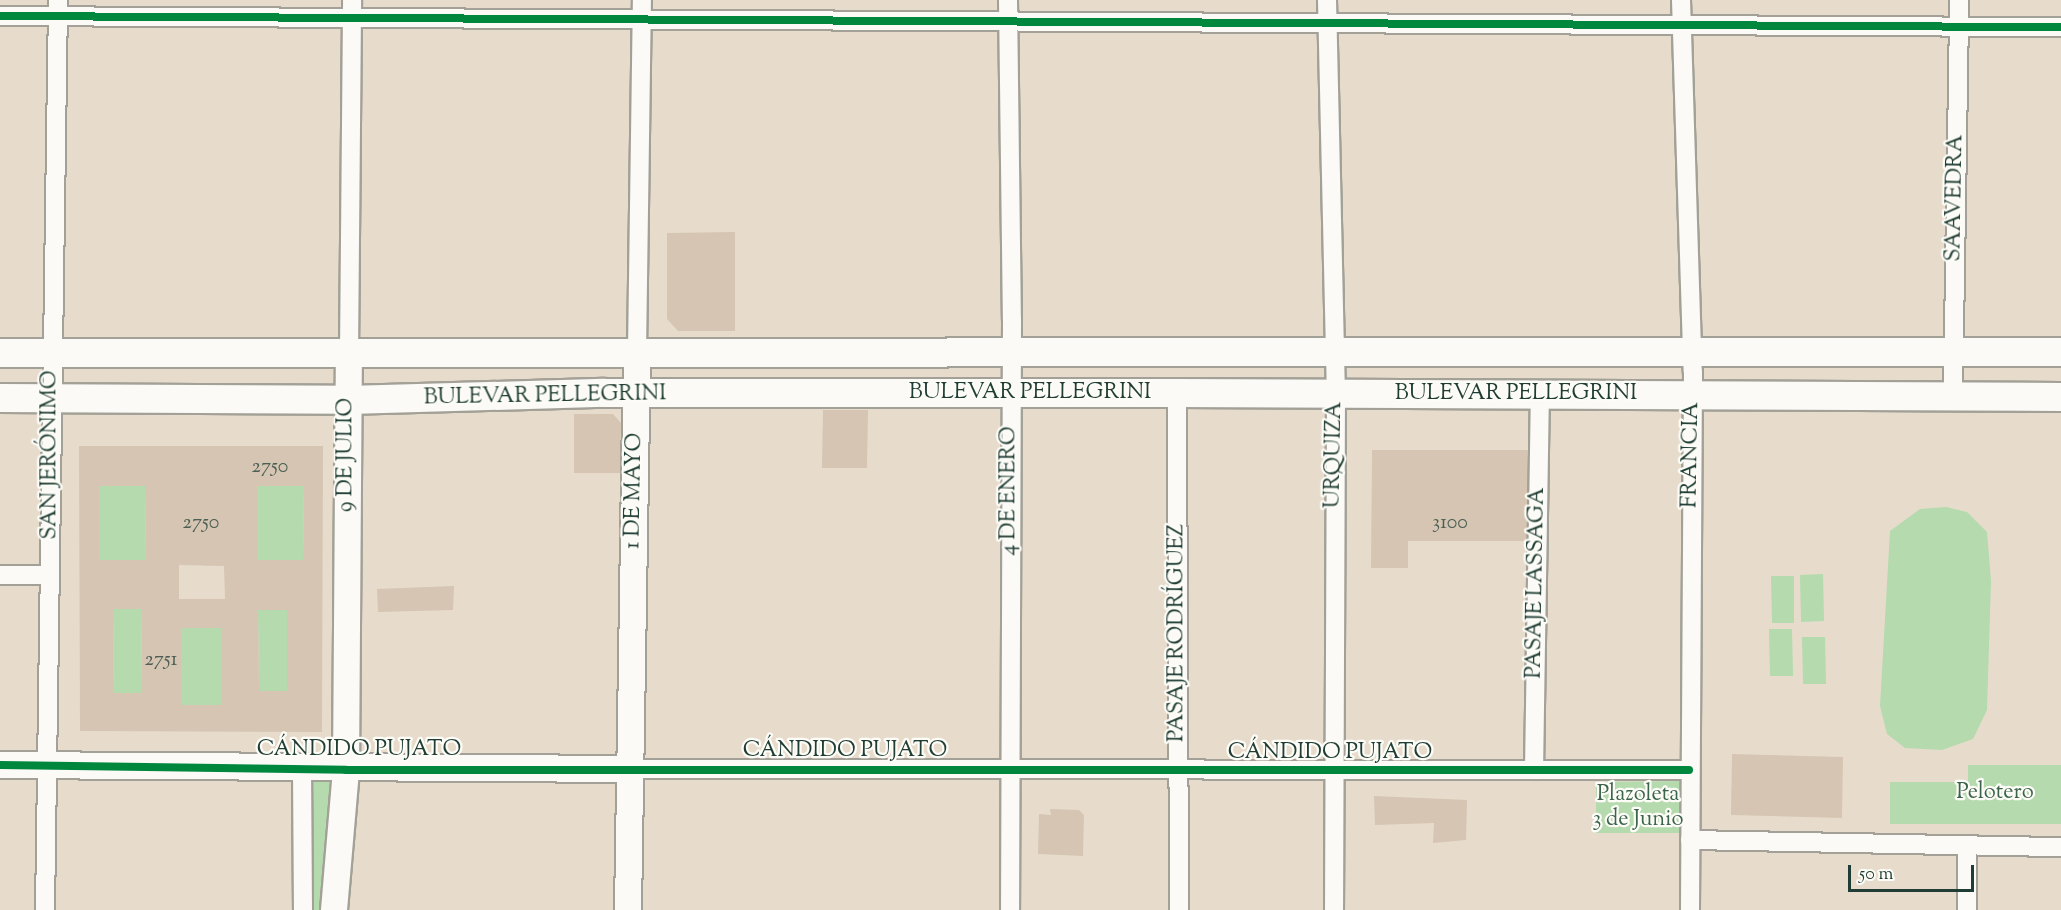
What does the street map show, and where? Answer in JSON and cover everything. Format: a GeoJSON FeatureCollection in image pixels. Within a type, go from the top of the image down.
{"type":"FeatureCollection","features":[{"type":"Feature","properties":{"kind":"main road","name":"BULEVAR PELLEGRINI"},"geometry":{"type":"LineString","coordinates":[[0,352],[349,354],[637,352],[1012,355],[1335,352],[2061,352]]}},
{"type":"Feature","properties":{"kind":"main road","name":"1 DE MAYO"},"geometry":{"type":"LineString","coordinates":[[628,910],[637,352]]}},
{"type":"Feature","properties":{"kind":"main road","name":"9 DE JULIO"},"geometry":{"type":"LineString","coordinates":[[334,910],[346,770],[349,354]]}},
{"type":"Feature","properties":{"kind":"main road","name":"BULEVAR PELLEGRINI"},"geometry":{"type":"LineString","coordinates":[[0,398],[348,400],[638,395],[1010,393],[1540,397],[1693,395],[2061,397]]}},
{"type":"Feature","properties":{"kind":"main road","name":"CÁNDIDO PUJATO"},"geometry":{"type":"LineString","coordinates":[[0,765],[346,770],[629,769]]}},
{"type":"Feature","properties":{"kind":"street","name":"4 DE ENERO"},"geometry":{"type":"LineString","coordinates":[[1008,0],[1012,355],[1010,393],[1010,910]]}},
{"type":"Feature","properties":{"kind":"street","name":"URQUIZA"},"geometry":{"type":"LineString","coordinates":[[1327,0],[1336,395],[1334,910]]}},
{"type":"Feature","properties":{"kind":"street","name":"FRANCIA"},"geometry":{"type":"LineString","coordinates":[[1681,0],[1693,395],[1689,770],[1690,910]]}},
{"type":"Feature","properties":{"kind":"street","name":"SAAVEDRA"},"geometry":{"type":"LineString","coordinates":[[1953,397],[1959,0]]}},
{"type":"Feature","properties":{"kind":"street"},"geometry":{"type":"LineString","coordinates":[[0,16],[58,8],[642,9],[1008,20],[1328,24],[2061,27]]}},
{"type":"Feature","properties":{"kind":"street","name":"SAN JERÓNIMO"},"geometry":{"type":"LineString","coordinates":[[45,910],[58,8]]}},
{"type":"Feature","properties":{"kind":"street","name":"9 DE JULIO"},"geometry":{"type":"LineString","coordinates":[[349,354],[352,8]]}},
{"type":"Feature","properties":{"kind":"street","name":"1 DE MAYO"},"geometry":{"type":"LineString","coordinates":[[637,352],[642,9]]}},
{"type":"Feature","properties":{"kind":"street","name":"PASAJE RODRÍGUEZ"},"geometry":{"type":"LineString","coordinates":[[1177,393],[1179,910]]}},
{"type":"Feature","properties":{"kind":"street","name":"PASAJE LASSAGA"},"geometry":{"type":"LineString","coordinates":[[1534,770],[1540,397]]}},
{"type":"Feature","properties":{"kind":"street"},"geometry":{"type":"LineString","coordinates":[[0,575],[50,575]]}},
{"type":"Feature","properties":{"kind":"street"},"geometry":{"type":"LineString","coordinates":[[302,768],[303,910]]}},
{"type":"Feature","properties":{"kind":"street","name":"CÁNDIDO PUJATO"},"geometry":{"type":"LineString","coordinates":[[629,769],[1333,773],[1689,770]]}},
{"type":"Feature","properties":{"kind":"street"},"geometry":{"type":"LineString","coordinates":[[1690,840],[2061,847]]}},
{"type":"Feature","properties":{"kind":"street"},"geometry":{"type":"LineString","coordinates":[[1967,846],[1967,910]]}},
{"type":"Feature","properties":{"kind":"green space"},"geometry":{"type":"Polygon","coordinates":[[[99,486],[145,486],[146,560],[99,560],[99,486]]]}},
{"type":"Feature","properties":{"kind":"green space"},"geometry":{"type":"Polygon","coordinates":[[[257,486],[304,486],[303,560],[257,560],[257,486]]]}},
{"type":"Feature","properties":{"kind":"green space"},"geometry":{"type":"Polygon","coordinates":[[[1946,507],[1967,512],[1987,532],[1991,581],[1987,710],[1973,739],[1942,750],[1905,748],[1887,734],[1880,706],[1890,531],[1920,509],[1946,507]]]}},
{"type":"Feature","properties":{"kind":"green space"},"geometry":{"type":"Polygon","coordinates":[[[1823,574],[1824,621],[1801,622],[1800,575],[1823,574]]]}},
{"type":"Feature","properties":{"kind":"green space"},"geometry":{"type":"Polygon","coordinates":[[[1771,576],[1794,576],[1794,623],[1772,623],[1771,576]]]}},
{"type":"Feature","properties":{"kind":"green space"},"geometry":{"type":"Polygon","coordinates":[[[114,609],[142,609],[141,693],[113,693],[114,609]]]}},
{"type":"Feature","properties":{"kind":"green space"},"geometry":{"type":"Polygon","coordinates":[[[258,610],[287,610],[287,691],[259,691],[258,610]]]}},
{"type":"Feature","properties":{"kind":"green space"},"geometry":{"type":"Polygon","coordinates":[[[181,628],[221,628],[221,705],[181,705],[181,628]]]}},
{"type":"Feature","properties":{"kind":"green space"},"geometry":{"type":"Polygon","coordinates":[[[1769,629],[1792,629],[1793,676],[1770,676],[1769,629]]]}},
{"type":"Feature","properties":{"kind":"green space"},"geometry":{"type":"Polygon","coordinates":[[[1802,637],[1825,637],[1826,684],[1803,684],[1802,637]]]}},
{"type":"Feature","properties":{"kind":"green space","name":"Pelotero"},"geometry":{"type":"Polygon","coordinates":[[[1968,765],[2061,765],[2061,824],[1890,824],[1890,782],[1968,782],[1968,765]]]}},
{"type":"Feature","properties":{"kind":"green space"},"geometry":{"type":"Polygon","coordinates":[[[307,775],[334,775],[322,910],[309,910],[307,775]]]}},
{"type":"Feature","properties":{"kind":"green space","name":"Plazoleta 3 de Junio"},"geometry":{"type":"Polygon","coordinates":[[[1681,781],[1681,833],[1596,833],[1596,782],[1681,781]]]}},
{"type":"Feature","properties":{"kind":"building"},"geometry":{"type":"Polygon","coordinates":[[[735,232],[735,331],[678,331],[667,319],[667,233],[735,232]]]}},
{"type":"Feature","properties":{"kind":"building"},"geometry":{"type":"Polygon","coordinates":[[[823,410],[868,410],[867,468],[822,468],[823,410]]]}},
{"type":"Feature","properties":{"kind":"building"},"geometry":{"type":"Polygon","coordinates":[[[574,414],[613,414],[621,423],[620,473],[574,473],[574,414]]]}},
{"type":"Feature","properties":{"kind":"building"},"geometry":{"type":"Polygon","coordinates":[[[79,446],[323,446],[322,732],[80,731],[79,446]],[[99,486],[99,560],[146,560],[145,486],[99,486]],[[257,486],[257,560],[303,560],[304,486],[257,486]],[[179,565],[179,599],[225,599],[224,566],[179,565]],[[114,609],[113,693],[141,693],[142,609],[114,609]],[[258,610],[259,691],[287,691],[287,610],[258,610]],[[181,628],[181,705],[221,705],[221,628],[181,628]]]}},
{"type":"Feature","properties":{"kind":"building"},"geometry":{"type":"Polygon","coordinates":[[[1372,450],[1528,450],[1526,541],[1408,541],[1408,568],[1371,568],[1372,450]]]}},
{"type":"Feature","properties":{"kind":"building"},"geometry":{"type":"Polygon","coordinates":[[[454,586],[453,610],[378,612],[377,589],[454,586]]]}},
{"type":"Feature","properties":{"kind":"building"},"geometry":{"type":"Polygon","coordinates":[[[1732,754],[1843,757],[1842,818],[1731,815],[1732,754]]]}},
{"type":"Feature","properties":{"kind":"building"},"geometry":{"type":"Polygon","coordinates":[[[1374,796],[1467,800],[1466,840],[1433,843],[1434,823],[1375,825],[1374,796]]]}},
{"type":"Feature","properties":{"kind":"building"},"geometry":{"type":"Polygon","coordinates":[[[1050,809],[1079,810],[1084,815],[1083,856],[1038,854],[1039,814],[1051,815],[1050,809]]]}},
{"type":"Feature","properties":{"kind":"cycle path"},"geometry":{"type":"LineString","coordinates":[[0,16],[2061,27]]}},
{"type":"Feature","properties":{"kind":"cycle path"},"geometry":{"type":"LineString","coordinates":[[0,765],[346,770],[1689,770]]}}]}
